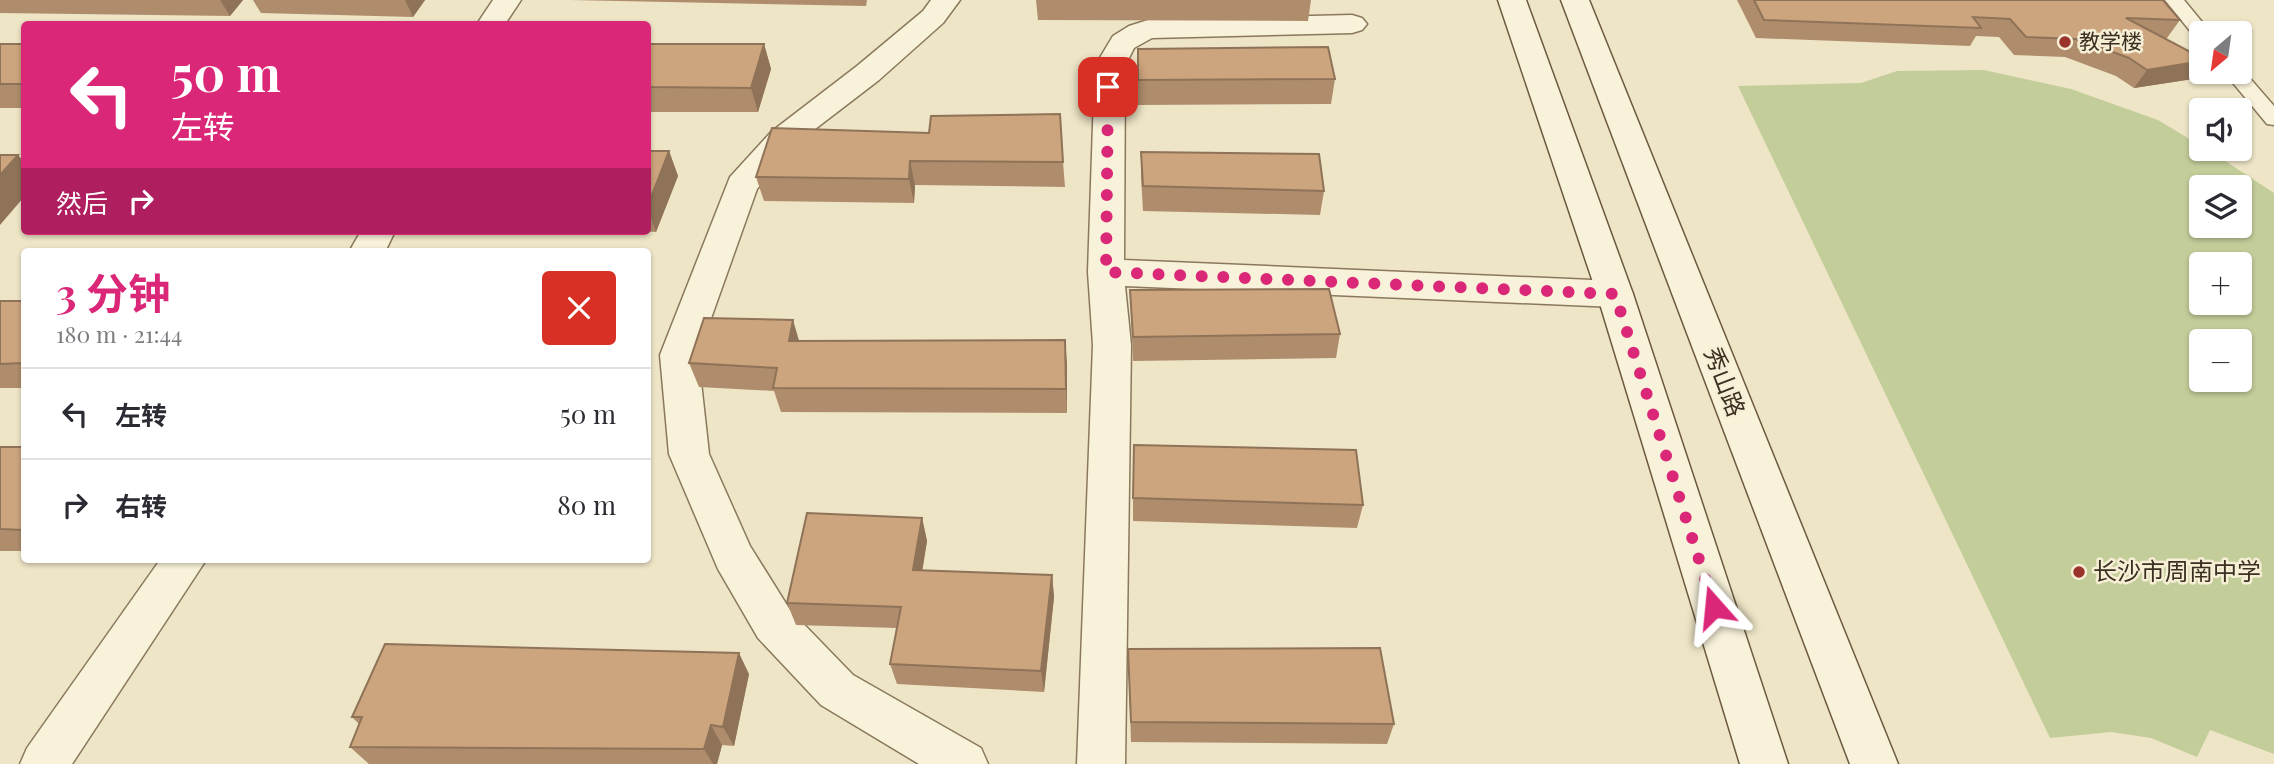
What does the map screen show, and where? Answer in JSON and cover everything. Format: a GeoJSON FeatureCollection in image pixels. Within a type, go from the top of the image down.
{"type":"FeatureCollection","features":[{"type":"Feature","properties":{"kind":"street"},"geometry":{"type":"LineString","coordinates":[[493,21],[507,0]]}},
{"type":"Feature","properties":{"kind":"street"},"geometry":{"type":"LineString","coordinates":[[946,0],[933,17],[868,74],[782,139],[742,185],[679,355],[689,454],[733,556],[774,624],[838,690],[964,764]]}},
{"type":"Feature","properties":{"kind":"street"},"geometry":{"type":"LineString","coordinates":[[1512,0],[1615,294],[1763,764]]}},
{"type":"Feature","properties":{"kind":"street","name":"秀山路"},"geometry":{"type":"LineString","coordinates":[[1575,0],[1874,764]]}},
{"type":"Feature","properties":{"kind":"street"},"geometry":{"type":"LineString","coordinates":[[1101,764],[1111,345],[1106,272],[1110,66],[1120,43],[1130,35],[1148,29],[1352,24]]}},
{"type":"Feature","properties":{"kind":"street"},"geometry":{"type":"LineString","coordinates":[[1106,272],[1615,294]]}},
{"type":"Feature","properties":{"kind":"street"},"geometry":{"type":"LineString","coordinates":[[44,764],[182,563]]}},
{"type":"Feature","properties":{"kind":"lane"},"geometry":{"type":"LineString","coordinates":[[2174,0],[2192,21]]}},
{"type":"Feature","properties":{"kind":"lane"},"geometry":{"type":"LineString","coordinates":[[2244,84],[2274,119]]}},
{"type":"Feature","properties":{"kind":"green space","name":"长沙市周南中学"},"geometry":{"type":"Polygon","coordinates":[[[1984,70],[2071,89],[2158,120],[2189,139],[2189,161],[2225,161],[2247,175],[2189,175],[2189,238],[2252,238],[2252,179],[2274,193],[2274,754],[2210,730],[2197,757],[2151,738],[2111,732],[2050,738],[1738,86],[1861,83],[1897,71],[1984,70]]]}},
{"type":"Feature","properties":{"kind":"building"},"geometry":{"type":"Polygon","coordinates":[[[1754,0],[2163,0],[2180,20],[2126,18],[2189,51],[2189,63],[2147,70],[2129,58],[2077,39],[2026,37],[2010,19],[1973,17],[1981,28],[1764,20],[1754,0]]]}},
{"type":"Feature","properties":{"kind":"building"},"geometry":{"type":"Polygon","coordinates":[[[0,44],[21,44],[21,84],[0,84],[0,44]]]}},
{"type":"Feature","properties":{"kind":"building"},"geometry":{"type":"Polygon","coordinates":[[[651,44],[764,44],[751,88],[651,87],[651,44]]]}},
{"type":"Feature","properties":{"kind":"building"},"geometry":{"type":"Polygon","coordinates":[[[1328,47],[1335,79],[1138,80],[1138,49],[1328,47]]]}},
{"type":"Feature","properties":{"kind":"building"},"geometry":{"type":"Polygon","coordinates":[[[1060,114],[1063,162],[910,161],[909,179],[756,177],[772,128],[929,133],[931,116],[1060,114]]]}},
{"type":"Feature","properties":{"kind":"building"},"geometry":{"type":"Polygon","coordinates":[[[651,151],[669,151],[651,197],[651,151]]]}},
{"type":"Feature","properties":{"kind":"building"},"geometry":{"type":"Polygon","coordinates":[[[1141,152],[1319,154],[1324,191],[1143,186],[1141,152]]]}},
{"type":"Feature","properties":{"kind":"building"},"geometry":{"type":"Polygon","coordinates":[[[0,155],[18,155],[0,175],[0,155]]]}},
{"type":"Feature","properties":{"kind":"building"},"geometry":{"type":"Polygon","coordinates":[[[1329,289],[1340,334],[1133,337],[1130,290],[1329,289]]]}},
{"type":"Feature","properties":{"kind":"building"},"geometry":{"type":"Polygon","coordinates":[[[0,301],[21,301],[21,363],[0,364],[0,301]]]}},
{"type":"Feature","properties":{"kind":"building"},"geometry":{"type":"Polygon","coordinates":[[[704,318],[793,320],[789,341],[1065,340],[1066,389],[773,388],[777,368],[689,363],[704,318]]]}},
{"type":"Feature","properties":{"kind":"building"},"geometry":{"type":"Polygon","coordinates":[[[1134,445],[1356,450],[1363,505],[1133,498],[1134,445]]]}},
{"type":"Feature","properties":{"kind":"building"},"geometry":{"type":"Polygon","coordinates":[[[0,447],[21,447],[21,530],[0,529],[0,447]]]}},
{"type":"Feature","properties":{"kind":"building"},"geometry":{"type":"Polygon","coordinates":[[[807,513],[922,518],[913,570],[1052,575],[1041,671],[890,664],[901,607],[787,603],[807,513]]]}},
{"type":"Feature","properties":{"kind":"building"},"geometry":{"type":"Polygon","coordinates":[[[385,644],[739,653],[723,727],[711,725],[704,749],[350,747],[362,717],[352,717],[385,644]]]}},
{"type":"Feature","properties":{"kind":"building"},"geometry":{"type":"Polygon","coordinates":[[[1380,648],[1394,724],[1131,722],[1128,649],[1380,648]]]}},
{"type":"Feature","properties":{"kind":"place","name":"教学楼"},"geometry":{"type":"Point","coordinates":[2065,42]}},
{"type":"Feature","properties":{"kind":"place","name":"长沙市周南中学"},"geometry":{"type":"Point","coordinates":[2079,572]}},
{"type":"Feature","properties":{"kind":"route"},"geometry":{"type":"LineString","coordinates":[[1108,87],[1106,272],[1615,294],[1714,607]]}}]}
